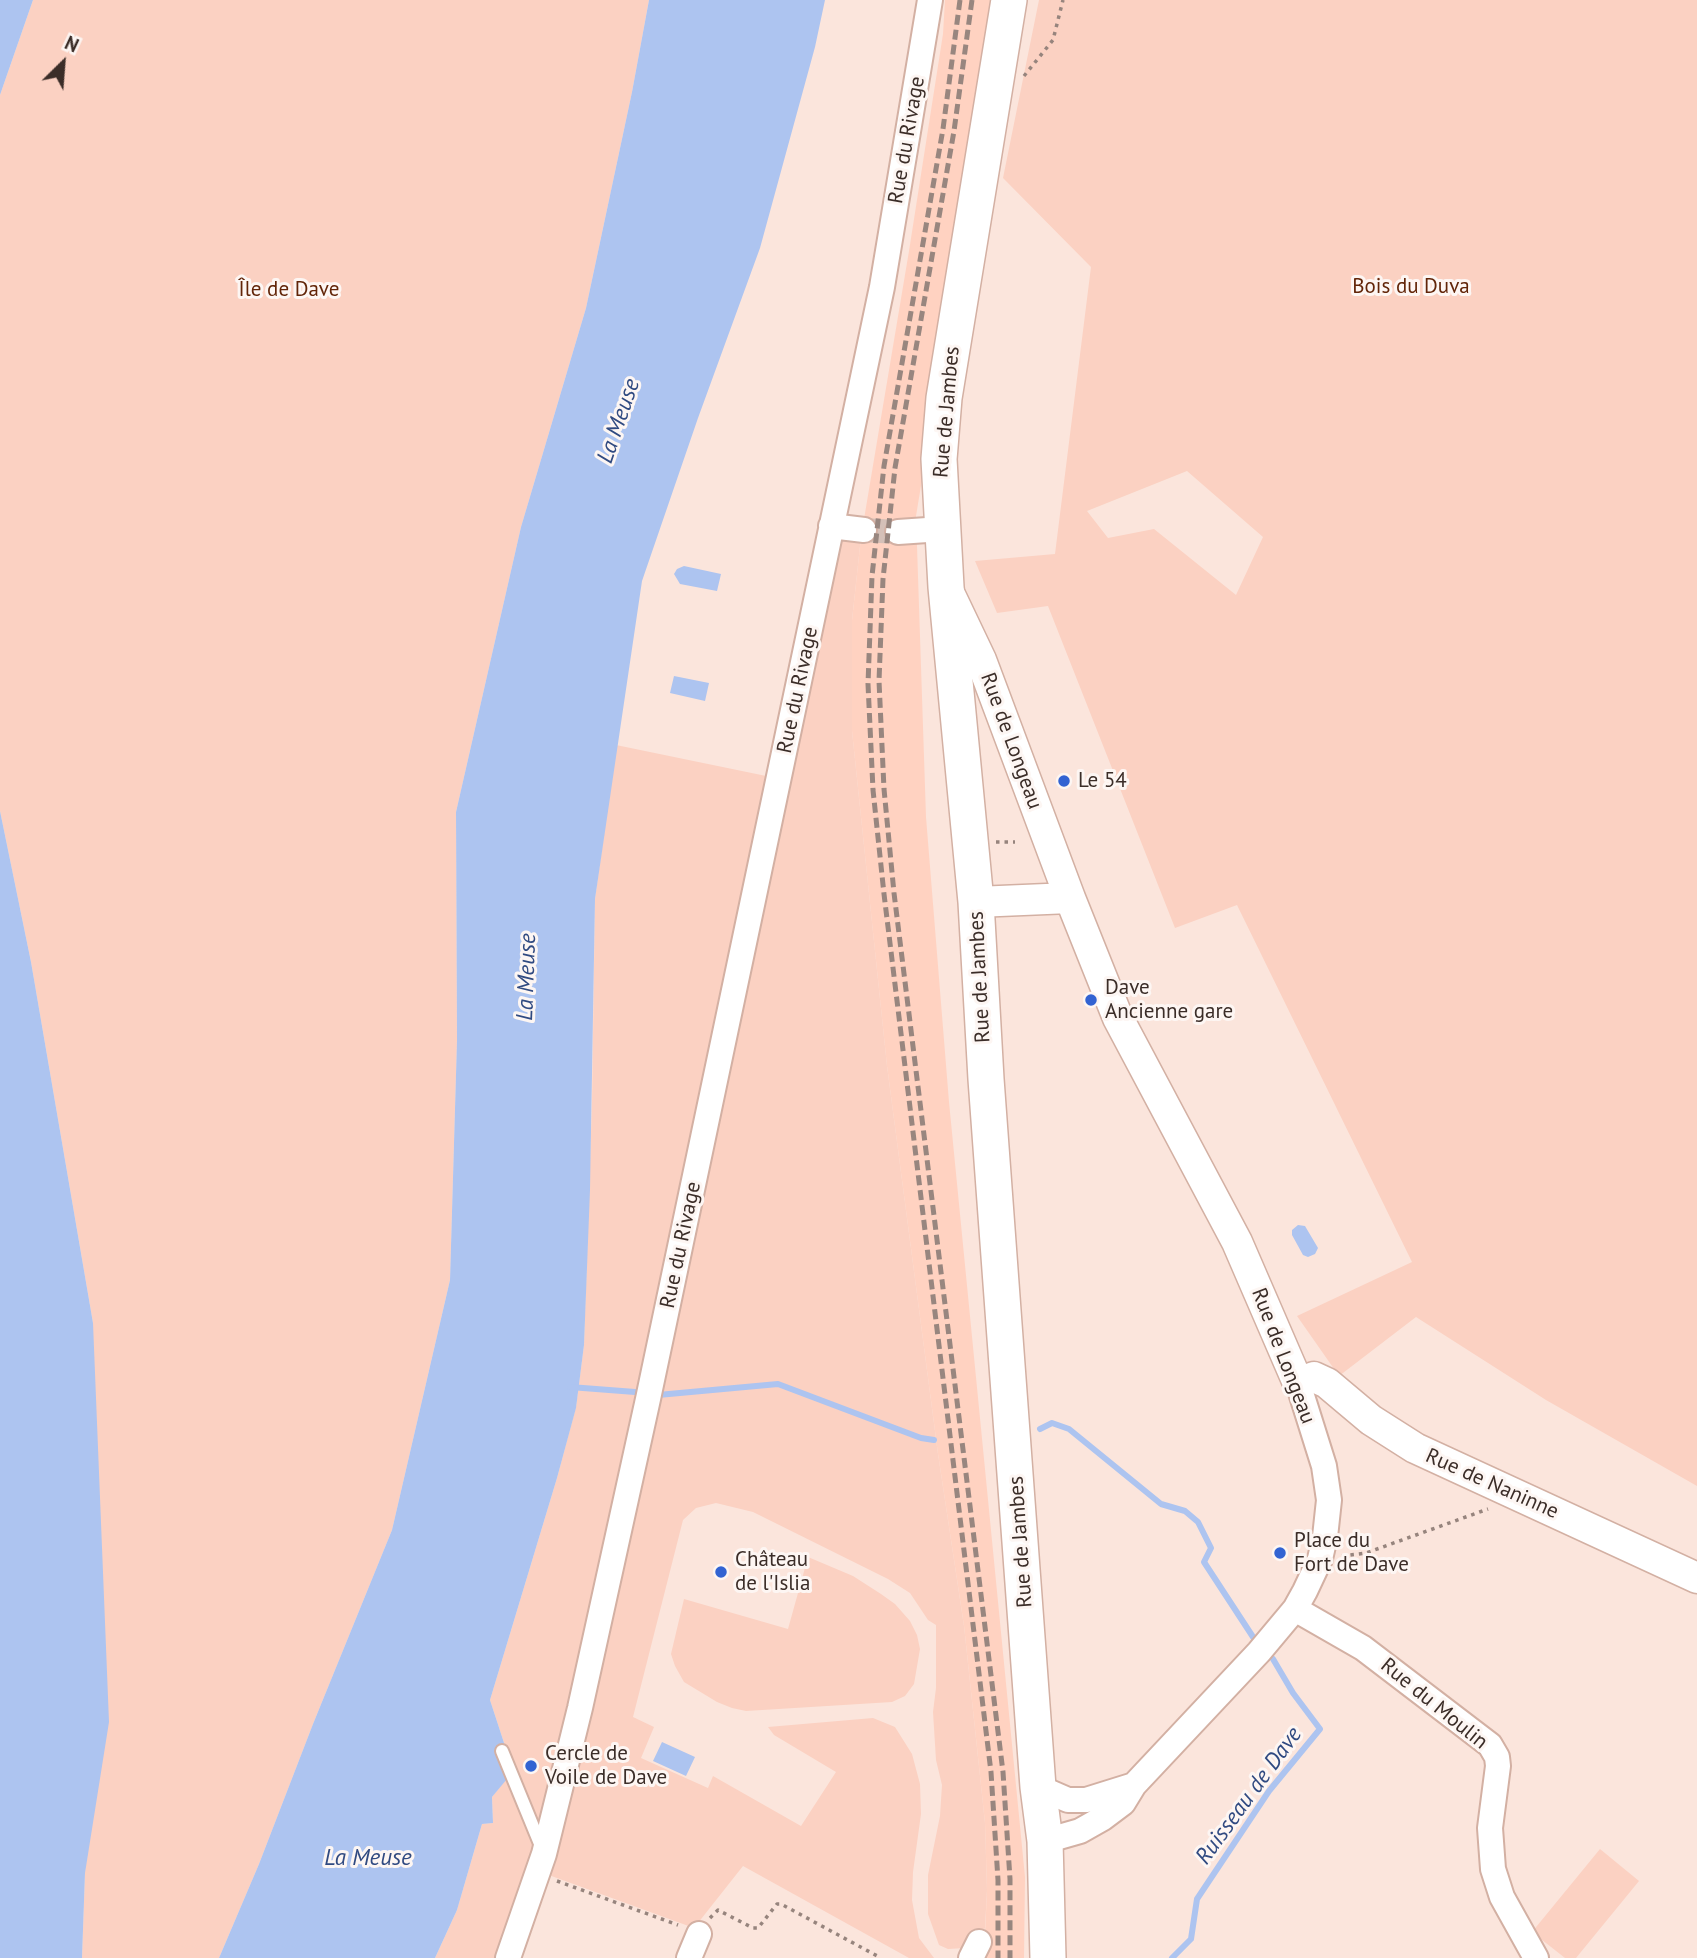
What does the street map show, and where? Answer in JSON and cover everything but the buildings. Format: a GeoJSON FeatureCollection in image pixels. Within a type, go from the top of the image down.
{"type":"FeatureCollection","features":[{"type":"Feature","properties":{"kind":"main road","name":"Rue de Jambes"},"geometry":{"type":"LineString","coordinates":[[1009,0],[944,398],[939,459],[946,587],[976,902],[986,1079],[1038,1787],[1045,1841],[1048,1958]]}},
{"type":"Feature","properties":{"kind":"street","name":"Rue du Rivage"},"geometry":{"type":"LineString","coordinates":[[508,1958],[541,1864],[580,1708],[649,1393],[882,287],[930,0]]}},
{"type":"Feature","properties":{"kind":"street"},"geometry":{"type":"LineString","coordinates":[[831,526],[864,530]]}},
{"type":"Feature","properties":{"kind":"street"},"geometry":{"type":"LineString","coordinates":[[898,531],[942,529]]}},
{"type":"Feature","properties":{"kind":"street","name":"Rue de Longeau"},"geometry":{"type":"LineString","coordinates":[[946,587],[981,660],[1118,1018],[1237,1242],[1298,1383],[1324,1466],[1329,1500],[1320,1559],[1295,1609],[1264,1647],[1134,1785],[1123,1802],[1103,1818],[1080,1830],[1045,1841]]}},
{"type":"Feature","properties":{"kind":"street"},"geometry":{"type":"LineString","coordinates":[[976,902],[1070,898]]}},
{"type":"Feature","properties":{"kind":"street","name":"Rue de Naninne"},"geometry":{"type":"LineString","coordinates":[[1298,1383],[1314,1377],[1327,1383],[1371,1420],[1415,1448],[1697,1578]]}},
{"type":"Feature","properties":{"kind":"street","name":"Rue du Moulin"},"geometry":{"type":"LineString","coordinates":[[1295,1609],[1363,1648],[1490,1745],[1497,1757],[1498,1766],[1490,1828],[1493,1869],[1502,1897],[1536,1958]]}},
{"type":"Feature","properties":{"kind":"street","name":"Rue de Longeau"},"geometry":{"type":"LineString","coordinates":[[1038,1787],[1068,1800],[1086,1800],[1134,1785]]}},
{"type":"Feature","properties":{"kind":"street"},"geometry":{"type":"LineString","coordinates":[[689,1958],[699,1934]]}},
{"type":"Feature","properties":{"kind":"lane"},"geometry":{"type":"LineString","coordinates":[[502,1751],[541,1864]]}},
{"type":"Feature","properties":{"kind":"path"},"geometry":{"type":"LineString","coordinates":[[993,97],[1027,75],[1053,40],[1063,0]]}},
{"type":"Feature","properties":{"kind":"path"},"geometry":{"type":"LineString","coordinates":[[1320,1559],[1366,1553],[1521,1497]]}},
{"type":"Feature","properties":{"kind":"path"},"geometry":{"type":"LineString","coordinates":[[541,1864],[699,1934]]}},
{"type":"Feature","properties":{"kind":"path"},"geometry":{"type":"LineString","coordinates":[[715,1912],[718,1910],[758,1928],[777,1904],[781,1903],[881,1958]]}},
{"type":"Feature","properties":{"kind":"shaded area"},"geometry":{"type":"Polygon","coordinates":[[[945,0],[1009,0],[972,177],[916,516],[926,817],[949,1102],[1025,1877],[1024,1958],[984,1958],[987,1890],[985,1823],[964,1626],[938,1454],[887,1066],[852,731],[852,620],[861,537],[943,34],[945,0]]]}},
{"type":"Feature","properties":{"kind":"green space","name":"Île de Dave"},"geometry":{"type":"Polygon","coordinates":[[[33,0],[649,0],[586,308],[521,527],[456,812],[457,1040],[450,1280],[392,1530],[219,1958],[82,1958],[93,1323],[31,962],[0,811],[0,95],[33,0]]]}},
{"type":"Feature","properties":{"kind":"green space","name":"Bois du Duva"},"geometry":{"type":"Polygon","coordinates":[[[1039,0],[1697,0],[1697,1486],[1546,1400],[1416,1317],[1339,1376],[1297,1316],[1412,1262],[1237,905],[1175,928],[1048,606],[997,613],[975,561],[1055,554],[1091,267],[1003,178],[1039,0]],[[1187,471],[1087,511],[1108,538],[1154,529],[1236,595],[1263,537],[1187,471]]]}},
{"type":"Feature","properties":{"kind":"green space"},"geometry":{"type":"Polygon","coordinates":[[[839,535],[861,537],[852,620],[852,731],[887,1066],[938,1454],[964,1626],[985,1823],[985,1928],[977,1940],[965,1948],[948,1949],[939,1945],[928,1914],[928,1875],[940,1816],[942,1785],[936,1760],[933,1712],[936,1688],[936,1625],[928,1620],[910,1593],[888,1579],[753,1512],[716,1503],[696,1508],[683,1520],[633,1717],[654,1727],[641,1758],[708,1788],[713,1776],[801,1826],[836,1772],[774,1735],[768,1727],[873,1718],[895,1727],[912,1754],[920,1784],[921,1814],[912,1900],[919,1938],[934,1958],[909,1958],[743,1866],[694,1928],[546,1874],[839,535]]]}},
{"type":"Feature","properties":{"kind":"green space"},"geometry":{"type":"Polygon","coordinates":[[[616,745],[771,777],[574,1708],[528,1868],[496,1958],[435,1958],[457,1910],[482,1824],[493,1823],[492,1797],[506,1779],[498,1753],[506,1749],[490,1700],[576,1407],[584,1345],[595,899],[616,745]]]}},
{"type":"Feature","properties":{"kind":"green space"},"geometry":{"type":"Polygon","coordinates":[[[808,1557],[853,1576],[895,1604],[910,1621],[920,1649],[914,1684],[905,1696],[892,1702],[746,1711],[717,1702],[684,1682],[671,1654],[684,1599],[788,1629],[808,1557]]]}},
{"type":"Feature","properties":{"kind":"green space"},"geometry":{"type":"Polygon","coordinates":[[[1600,1849],[1639,1881],[1576,1958],[1565,1958],[1532,1932],[1600,1849]]]}},
{"type":"Feature","properties":{"kind":"water"},"geometry":{"type":"Polygon","coordinates":[[[0,0],[33,0],[0,95],[0,0]]]}},
{"type":"Feature","properties":{"kind":"water","name":"La Meuse"},"geometry":{"type":"Polygon","coordinates":[[[649,0],[825,0],[815,47],[760,248],[642,581],[595,899],[590,1190],[584,1345],[576,1408],[490,1700],[506,1749],[498,1753],[507,1779],[492,1797],[493,1823],[482,1824],[457,1910],[435,1958],[219,1958],[392,1530],[450,1280],[457,1040],[456,812],[521,527],[586,308],[649,0]]]}},
{"type":"Feature","properties":{"kind":"water"},"geometry":{"type":"Polygon","coordinates":[[[684,566],[721,574],[717,591],[680,584],[674,574],[684,566]]]}},
{"type":"Feature","properties":{"kind":"water"},"geometry":{"type":"Polygon","coordinates":[[[674,676],[709,683],[705,701],[670,693],[674,676]]]}},
{"type":"Feature","properties":{"kind":"water"},"geometry":{"type":"Polygon","coordinates":[[[0,811],[31,962],[93,1323],[109,1722],[85,1873],[82,1958],[0,1958],[0,811]]]}},
{"type":"Feature","properties":{"kind":"water"},"geometry":{"type":"Polygon","coordinates":[[[1298,1225],[1305,1226],[1318,1248],[1315,1254],[1308,1257],[1303,1255],[1292,1235],[1292,1230],[1298,1225]]]}},
{"type":"Feature","properties":{"kind":"water"},"geometry":{"type":"Polygon","coordinates":[[[662,1742],[695,1757],[686,1776],[653,1761],[662,1742]]]}},
{"type":"Feature","properties":{"kind":"waterway","name":"Ruisseau de Dave"},"geometry":{"type":"LineString","coordinates":[[658,1395],[778,1384],[921,1438],[934,1440]]}},
{"type":"Feature","properties":{"kind":"waterway","name":"Ruisseau de Dave"},"geometry":{"type":"LineString","coordinates":[[570,1387],[635,1392]]}},
{"type":"Feature","properties":{"kind":"waterway","name":"Ruisseau de Dave"},"geometry":{"type":"LineString","coordinates":[[1040,1429],[1052,1423],[1069,1429],[1161,1504],[1185,1511],[1198,1522],[1211,1548],[1204,1562],[1253,1637]]}},
{"type":"Feature","properties":{"kind":"waterway","name":"Ruisseau de Dave"},"geometry":{"type":"LineString","coordinates":[[1172,1958],[1191,1939],[1197,1899],[1269,1791],[1320,1729],[1293,1693],[1273,1659]]}},
{"type":"Feature","properties":{"kind":"tunnel"},"geometry":{"type":"LineString","coordinates":[[864,530],[898,532]]}},
{"type":"Feature","properties":{"kind":"railway"},"geometry":{"type":"LineString","coordinates":[[960,0],[943,129],[884,466],[872,576],[868,684],[873,790],[884,894],[991,1772],[998,1880],[998,1958]]}},
{"type":"Feature","properties":{"kind":"railway"},"geometry":{"type":"LineString","coordinates":[[972,0],[954,131],[895,468],[883,579],[879,681],[884,789],[894,893],[1003,1772],[1010,1879],[1010,1958]]}},
{"type":"Feature","properties":{"kind":"place","name":"Le 54"},"geometry":{"type":"Point","coordinates":[1064,781]}},
{"type":"Feature","properties":{"kind":"place","name":"Dave Ancienne gare"},"geometry":{"type":"Point","coordinates":[1091,1000]}},
{"type":"Feature","properties":{"kind":"place","name":"Place du Fort de Dave"},"geometry":{"type":"Point","coordinates":[1280,1553]}},
{"type":"Feature","properties":{"kind":"place","name":"Château de l'Islia"},"geometry":{"type":"Point","coordinates":[721,1572]}},
{"type":"Feature","properties":{"kind":"place","name":"Cercle de Voile de Dave"},"geometry":{"type":"Point","coordinates":[531,1766]}}]}
